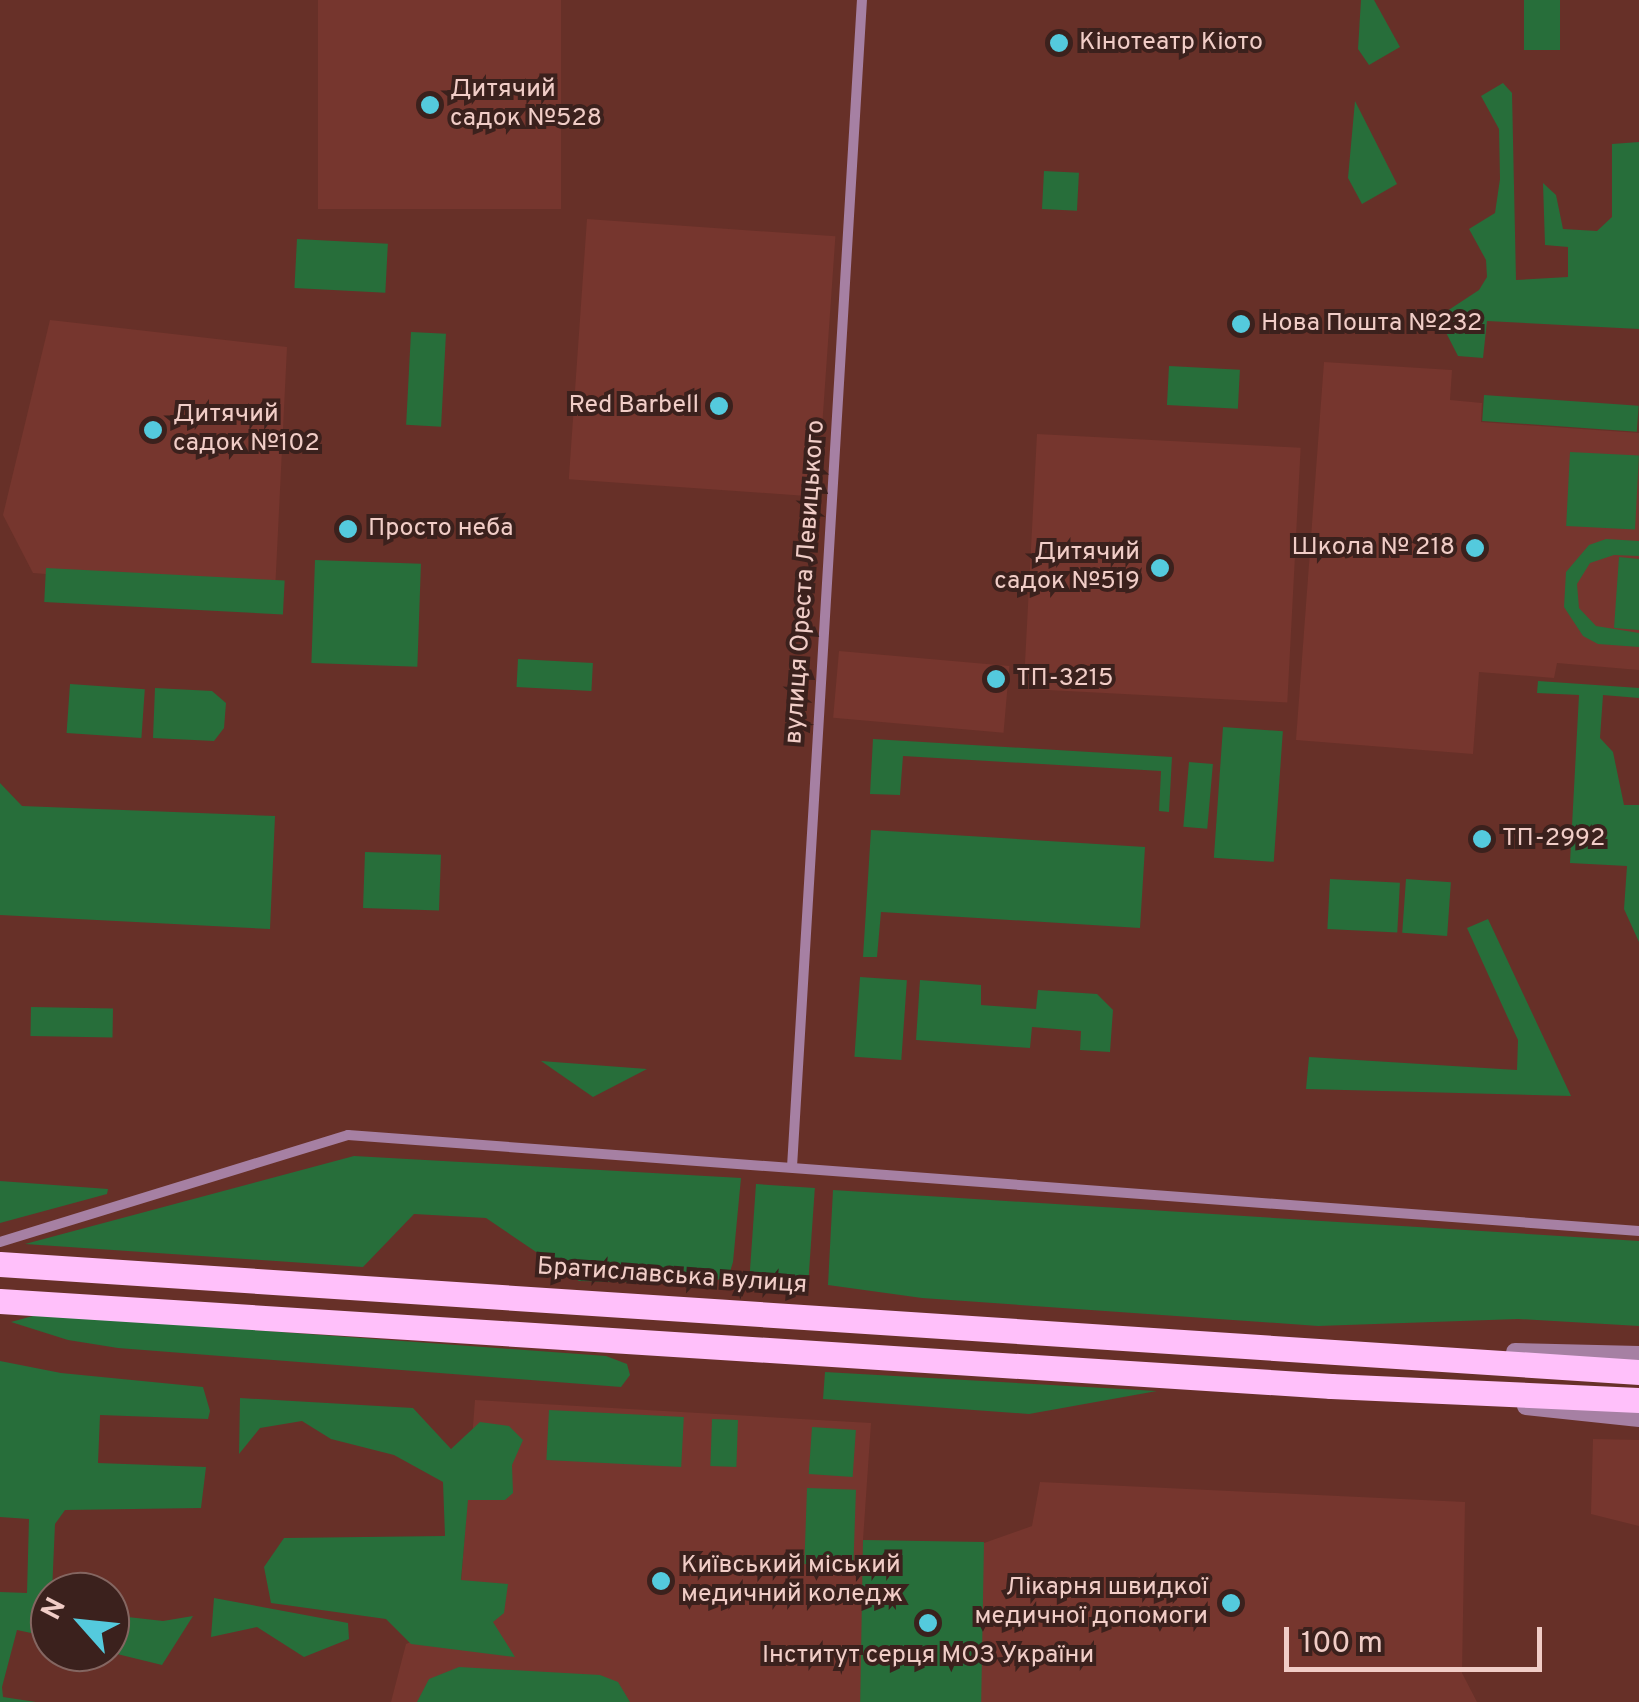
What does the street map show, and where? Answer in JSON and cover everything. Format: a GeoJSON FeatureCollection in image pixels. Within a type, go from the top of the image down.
{"type":"FeatureCollection","features":[{"type":"Feature","properties":{"kind":"main road","name":"Братиславська вулиця"},"geometry":{"type":"LineString","coordinates":[[0,1264],[1339,1349],[1639,1372]]}},
{"type":"Feature","properties":{"kind":"main road"},"geometry":{"type":"LineString","coordinates":[[0,1300],[1331,1386],[1639,1400]]}},
{"type":"Feature","properties":{"kind":"street","name":"вулиця Ореста Левицького"},"geometry":{"type":"LineString","coordinates":[[792,1167],[862,0]]}},
{"type":"Feature","properties":{"kind":"street"},"geometry":{"type":"LineString","coordinates":[[0,1242],[348,1136],[1639,1231]]}},
{"type":"Feature","properties":{"kind":"street","name":"Братиславська вулиця"},"geometry":{"type":"LineString","coordinates":[[1339,1349],[1639,1355]]}},
{"type":"Feature","properties":{"kind":"street"},"geometry":{"type":"LineString","coordinates":[[1331,1386],[1639,1418]]}},
{"type":"Feature","properties":{"kind":"shaded area","name":"Дитячий садок №528"},"geometry":{"type":"Polygon","coordinates":[[[318,0],[561,0],[561,209],[318,209],[318,0]]]}},
{"type":"Feature","properties":{"kind":"shaded area"},"geometry":{"type":"Polygon","coordinates":[[[587,219],[835,236],[817,497],[569,479],[587,219]]]}},
{"type":"Feature","properties":{"kind":"shaded area","name":"Дитячий садок №102"},"geometry":{"type":"Polygon","coordinates":[[[50,320],[287,347],[275,592],[33,573],[3,515],[50,320]]]}},
{"type":"Feature","properties":{"kind":"shaded area","name":"Школа № 218"},"geometry":{"type":"Polygon","coordinates":[[[1324,362],[1452,370],[1450,400],[1482,403],[1481,422],[1639,433],[1639,670],[1557,663],[1554,678],[1479,672],[1473,754],[1296,740],[1324,362]]]}},
{"type":"Feature","properties":{"kind":"shaded area","name":"Дитячий садок №519"},"geometry":{"type":"Polygon","coordinates":[[[1037,434],[1301,448],[1287,702],[1024,689],[1037,434]]]}},
{"type":"Feature","properties":{"kind":"shaded area"},"geometry":{"type":"Polygon","coordinates":[[[839,651],[1009,666],[1004,733],[833,718],[839,651]]]}},
{"type":"Feature","properties":{"kind":"shaded area"},"geometry":{"type":"Polygon","coordinates":[[[475,1400],[871,1423],[863,1540],[984,1543],[1032,1526],[1040,1482],[1465,1502],[1462,1673],[1477,1702],[391,1702],[406,1644],[458,1622],[475,1400]]]}},
{"type":"Feature","properties":{"kind":"shaded area"},"geometry":{"type":"Polygon","coordinates":[[[1593,1439],[1639,1440],[1639,1526],[1591,1514],[1593,1439]]]}},
{"type":"Feature","properties":{"kind":"green space"},"geometry":{"type":"Polygon","coordinates":[[[1361,0],[1374,0],[1400,47],[1369,65],[1358,49],[1361,0]]]}},
{"type":"Feature","properties":{"kind":"green space"},"geometry":{"type":"Polygon","coordinates":[[[1524,0],[1560,0],[1560,50],[1524,50],[1524,0]]]}},
{"type":"Feature","properties":{"kind":"green space"},"geometry":{"type":"Polygon","coordinates":[[[1503,83],[1512,93],[1516,280],[1568,277],[1568,247],[1545,245],[1543,183],[1556,195],[1563,229],[1597,231],[1612,217],[1612,144],[1639,142],[1639,329],[1487,321],[1483,358],[1458,356],[1438,317],[1479,290],[1487,277],[1486,260],[1469,229],[1495,213],[1500,179],[1499,129],[1481,96],[1503,83]]]}},
{"type":"Feature","properties":{"kind":"green space"},"geometry":{"type":"Polygon","coordinates":[[[1355,101],[1397,184],[1362,204],[1348,178],[1355,101]]]}},
{"type":"Feature","properties":{"kind":"green space"},"geometry":{"type":"Polygon","coordinates":[[[1044,171],[1079,173],[1077,211],[1042,209],[1044,171]]]}},
{"type":"Feature","properties":{"kind":"green space"},"geometry":{"type":"Polygon","coordinates":[[[297,239],[388,244],[385,293],[294,288],[297,239]]]}},
{"type":"Feature","properties":{"kind":"green space"},"geometry":{"type":"Polygon","coordinates":[[[411,332],[446,334],[441,427],[406,425],[411,332]]]}},
{"type":"Feature","properties":{"kind":"green space"},"geometry":{"type":"Polygon","coordinates":[[[1169,366],[1240,370],[1238,409],[1167,405],[1169,366]]]}},
{"type":"Feature","properties":{"kind":"green space"},"geometry":{"type":"Polygon","coordinates":[[[1484,395],[1639,406],[1637,432],[1482,421],[1484,395]]]}},
{"type":"Feature","properties":{"kind":"green space"},"geometry":{"type":"Polygon","coordinates":[[[1570,452],[1639,456],[1635,530],[1566,526],[1570,452]]]}},
{"type":"Feature","properties":{"kind":"green space"},"geometry":{"type":"Polygon","coordinates":[[[1606,539],[1639,541],[1639,556],[1614,555],[1590,563],[1577,584],[1579,608],[1596,626],[1639,633],[1639,647],[1598,644],[1583,636],[1564,607],[1566,572],[1589,545],[1606,539]]]}},
{"type":"Feature","properties":{"kind":"green space"},"geometry":{"type":"Polygon","coordinates":[[[1619,557],[1639,559],[1639,630],[1614,628],[1619,557]]]}},
{"type":"Feature","properties":{"kind":"green space"},"geometry":{"type":"Polygon","coordinates":[[[315,560],[421,564],[417,667],[311,663],[315,560]]]}},
{"type":"Feature","properties":{"kind":"green space"},"geometry":{"type":"Polygon","coordinates":[[[46,568],[285,581],[283,614],[44,602],[46,568]]]}},
{"type":"Feature","properties":{"kind":"green space"},"geometry":{"type":"Polygon","coordinates":[[[518,659],[593,663],[591,691],[517,687],[518,659]]]}},
{"type":"Feature","properties":{"kind":"green space"},"geometry":{"type":"Polygon","coordinates":[[[1538,681],[1639,688],[1639,698],[1603,695],[1600,738],[1613,752],[1624,805],[1639,805],[1639,942],[1624,909],[1627,866],[1570,863],[1579,695],[1537,693],[1538,681]]]}},
{"type":"Feature","properties":{"kind":"green space"},"geometry":{"type":"Polygon","coordinates":[[[70,684],[145,689],[141,738],[67,733],[70,684]]]}},
{"type":"Feature","properties":{"kind":"green space"},"geometry":{"type":"Polygon","coordinates":[[[155,688],[212,691],[226,703],[224,728],[214,741],[153,738],[155,688]]]}},
{"type":"Feature","properties":{"kind":"green space"},"geometry":{"type":"Polygon","coordinates":[[[1223,727],[1283,731],[1274,862],[1214,858],[1223,727]]]}},
{"type":"Feature","properties":{"kind":"green space"},"geometry":{"type":"Polygon","coordinates":[[[873,739],[1172,757],[1169,812],[1159,811],[1161,771],[903,756],[900,795],[870,794],[873,739]]]}},
{"type":"Feature","properties":{"kind":"green space"},"geometry":{"type":"Polygon","coordinates":[[[1189,762],[1213,764],[1207,829],[1183,827],[1189,762]]]}},
{"type":"Feature","properties":{"kind":"green space"},"geometry":{"type":"Polygon","coordinates":[[[0,783],[22,806],[275,816],[270,929],[0,915],[0,783]]]}},
{"type":"Feature","properties":{"kind":"green space"},"geometry":{"type":"Polygon","coordinates":[[[871,830],[1145,847],[1140,928],[881,912],[877,957],[863,957],[871,830]]]}},
{"type":"Feature","properties":{"kind":"green space"},"geometry":{"type":"Polygon","coordinates":[[[365,852],[441,855],[439,911],[363,908],[365,852]]]}},
{"type":"Feature","properties":{"kind":"green space"},"geometry":{"type":"Polygon","coordinates":[[[1330,879],[1400,883],[1397,933],[1327,929],[1330,879]]]}},
{"type":"Feature","properties":{"kind":"green space"},"geometry":{"type":"Polygon","coordinates":[[[1406,879],[1451,882],[1447,936],[1402,933],[1406,879]]]}},
{"type":"Feature","properties":{"kind":"green space"},"geometry":{"type":"Polygon","coordinates":[[[1488,919],[1571,1096],[1306,1089],[1309,1057],[1517,1070],[1518,1040],[1467,928],[1488,919]]]}},
{"type":"Feature","properties":{"kind":"green space"},"geometry":{"type":"Polygon","coordinates":[[[860,977],[907,980],[901,1060],[854,1057],[860,977]]]}},
{"type":"Feature","properties":{"kind":"green space"},"geometry":{"type":"Polygon","coordinates":[[[920,980],[981,985],[981,1005],[1036,1009],[1038,990],[1097,994],[1113,1010],[1110,1052],[1080,1050],[1081,1031],[1032,1027],[1030,1048],[916,1040],[920,980]]]}},
{"type":"Feature","properties":{"kind":"green space"},"geometry":{"type":"Polygon","coordinates":[[[31,1007],[113,1008],[112,1037],[30,1036],[31,1007]]]}},
{"type":"Feature","properties":{"kind":"green space"},"geometry":{"type":"Polygon","coordinates":[[[541,1061],[647,1069],[593,1097],[541,1061]]]}},
{"type":"Feature","properties":{"kind":"green space"},"geometry":{"type":"Polygon","coordinates":[[[354,1156],[741,1178],[733,1262],[729,1275],[708,1284],[579,1281],[486,1218],[414,1214],[363,1267],[25,1244],[354,1156]]]}},
{"type":"Feature","properties":{"kind":"green space"},"geometry":{"type":"Polygon","coordinates":[[[0,1181],[108,1189],[107,1194],[0,1223],[0,1181]]]}},
{"type":"Feature","properties":{"kind":"green space"},"geometry":{"type":"Polygon","coordinates":[[[756,1184],[815,1188],[809,1279],[750,1275],[756,1184]]]}},
{"type":"Feature","properties":{"kind":"green space"},"geometry":{"type":"Polygon","coordinates":[[[833,1190],[1639,1241],[1639,1326],[1518,1319],[1318,1326],[922,1298],[828,1285],[833,1190]]]}},
{"type":"Feature","properties":{"kind":"green space"},"geometry":{"type":"Polygon","coordinates":[[[40,1314],[606,1356],[627,1364],[630,1375],[621,1387],[118,1348],[68,1340],[11,1322],[40,1314]]]}},
{"type":"Feature","properties":{"kind":"green space"},"geometry":{"type":"Polygon","coordinates":[[[0,1361],[61,1373],[203,1387],[210,1411],[208,1419],[100,1415],[98,1463],[206,1467],[201,1508],[65,1510],[55,1524],[53,1572],[30,1572],[30,1633],[17,1630],[2,1687],[3,1697],[36,1702],[0,1702],[0,1592],[27,1593],[29,1519],[0,1517],[0,1361]]]}},
{"type":"Feature","properties":{"kind":"green space"},"geometry":{"type":"Polygon","coordinates":[[[825,1372],[1157,1391],[1029,1414],[823,1399],[825,1372]]]}},
{"type":"Feature","properties":{"kind":"green space"},"geometry":{"type":"Polygon","coordinates":[[[240,1398],[413,1408],[451,1449],[480,1422],[509,1426],[523,1440],[512,1465],[513,1493],[505,1500],[468,1500],[461,1580],[508,1584],[504,1613],[493,1622],[515,1657],[411,1644],[386,1619],[271,1603],[264,1567],[284,1538],[445,1536],[443,1482],[394,1455],[331,1439],[302,1421],[260,1428],[239,1454],[240,1398]]]}},
{"type":"Feature","properties":{"kind":"green space"},"geometry":{"type":"Polygon","coordinates":[[[549,1410],[684,1417],[681,1467],[546,1460],[549,1410]]]}},
{"type":"Feature","properties":{"kind":"green space"},"geometry":{"type":"Polygon","coordinates":[[[712,1419],[738,1420],[736,1467],[710,1466],[712,1419]]]}},
{"type":"Feature","properties":{"kind":"green space"},"geometry":{"type":"Polygon","coordinates":[[[812,1427],[856,1430],[853,1477],[809,1474],[812,1427]]]}},
{"type":"Feature","properties":{"kind":"green space"},"geometry":{"type":"Polygon","coordinates":[[[807,1488],[856,1490],[853,1566],[804,1564],[807,1488]]]}},
{"type":"Feature","properties":{"kind":"green space","name":"Інститут серця МОЗ України"},"geometry":{"type":"Polygon","coordinates":[[[863,1540],[984,1542],[981,1702],[860,1702],[863,1540]]]}},
{"type":"Feature","properties":{"kind":"green space"},"geometry":{"type":"Polygon","coordinates":[[[214,1598],[348,1623],[349,1639],[304,1657],[257,1627],[211,1637],[214,1598]]]}},
{"type":"Feature","properties":{"kind":"green space"},"geometry":{"type":"Polygon","coordinates":[[[193,1616],[162,1665],[130,1657],[130,1617],[163,1621],[193,1616]]]}},
{"type":"Feature","properties":{"kind":"green space"},"geometry":{"type":"Polygon","coordinates":[[[459,1667],[600,1675],[618,1682],[630,1702],[417,1702],[429,1679],[459,1667]]]}},
{"type":"Feature","properties":{"kind":"place","name":"Кінотеатр Кіото"},"geometry":{"type":"Point","coordinates":[1059,43]}},
{"type":"Feature","properties":{"kind":"place","name":"Дитячий садок №528"},"geometry":{"type":"Point","coordinates":[430,105]}},
{"type":"Feature","properties":{"kind":"place","name":"Нова Пошта №232"},"geometry":{"type":"Point","coordinates":[1241,324]}},
{"type":"Feature","properties":{"kind":"place","name":"Red Barbell"},"geometry":{"type":"Point","coordinates":[719,406]}},
{"type":"Feature","properties":{"kind":"place","name":"Дитячий садок №102"},"geometry":{"type":"Point","coordinates":[153,430]}},
{"type":"Feature","properties":{"kind":"place","name":"Просто неба"},"geometry":{"type":"Point","coordinates":[348,529]}},
{"type":"Feature","properties":{"kind":"place","name":"Школа № 218"},"geometry":{"type":"Point","coordinates":[1475,548]}},
{"type":"Feature","properties":{"kind":"place","name":"Дитячий садок №519"},"geometry":{"type":"Point","coordinates":[1160,568]}},
{"type":"Feature","properties":{"kind":"place","name":"ТП-3215"},"geometry":{"type":"Point","coordinates":[996,679]}},
{"type":"Feature","properties":{"kind":"place","name":"ТП-2992"},"geometry":{"type":"Point","coordinates":[1482,839]}},
{"type":"Feature","properties":{"kind":"place","name":"Київський міський медичний коледж"},"geometry":{"type":"Point","coordinates":[661,1581]}},
{"type":"Feature","properties":{"kind":"place","name":"Лікарня швидкої медичної допомоги"},"geometry":{"type":"Point","coordinates":[1231,1603]}},
{"type":"Feature","properties":{"kind":"place","name":"Інститут серця МОЗ України"},"geometry":{"type":"Point","coordinates":[928,1623]}}]}
